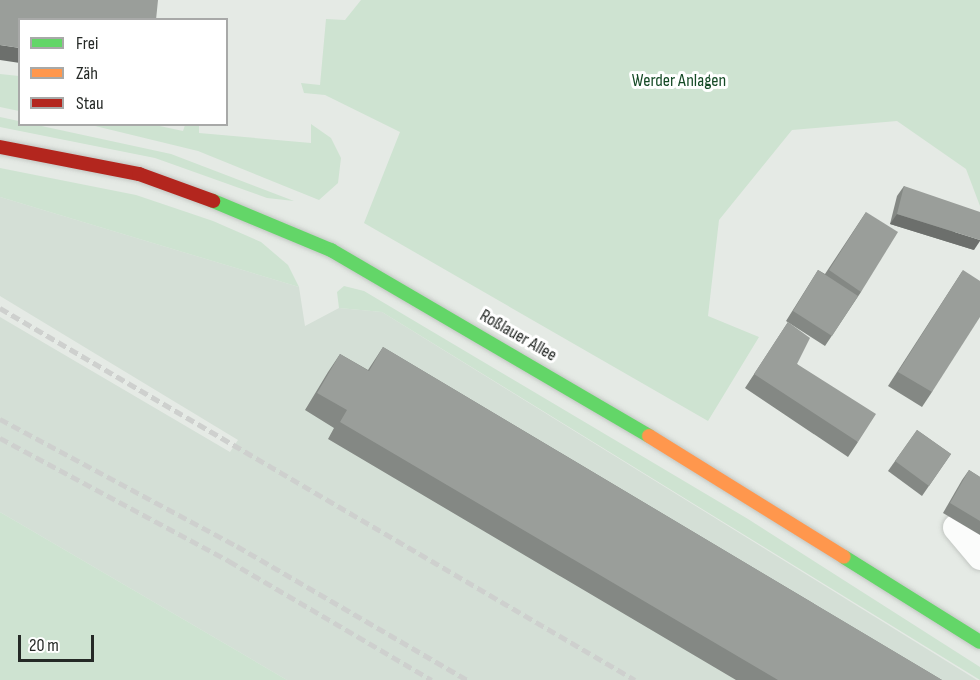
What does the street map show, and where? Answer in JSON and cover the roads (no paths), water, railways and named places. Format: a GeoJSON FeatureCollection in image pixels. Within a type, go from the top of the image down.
{"type":"FeatureCollection","features":[{"type":"Feature","properties":{"kind":"main road","name":"Roßlauer Allee"},"geometry":{"type":"LineString","coordinates":[[0,147],[140,174],[259,217],[331,250],[584,396],[980,642]]}},
{"type":"Feature","properties":{"kind":"street"},"geometry":{"type":"LineString","coordinates":[[956,527],[980,556]]}},
{"type":"Feature","properties":{"kind":"railway"},"geometry":{"type":"LineString","coordinates":[[0,308],[635,680]]}},
{"type":"Feature","properties":{"kind":"railway"},"geometry":{"type":"LineString","coordinates":[[0,419],[237,546],[467,680]]}},
{"type":"Feature","properties":{"kind":"railway"},"geometry":{"type":"LineString","coordinates":[[0,438],[229,561],[432,680]]}},
{"type":"Feature","properties":{"kind":"park label","name":"Werder Anlagen"},"geometry":{"type":"Point","coordinates":[679,81]}}]}
